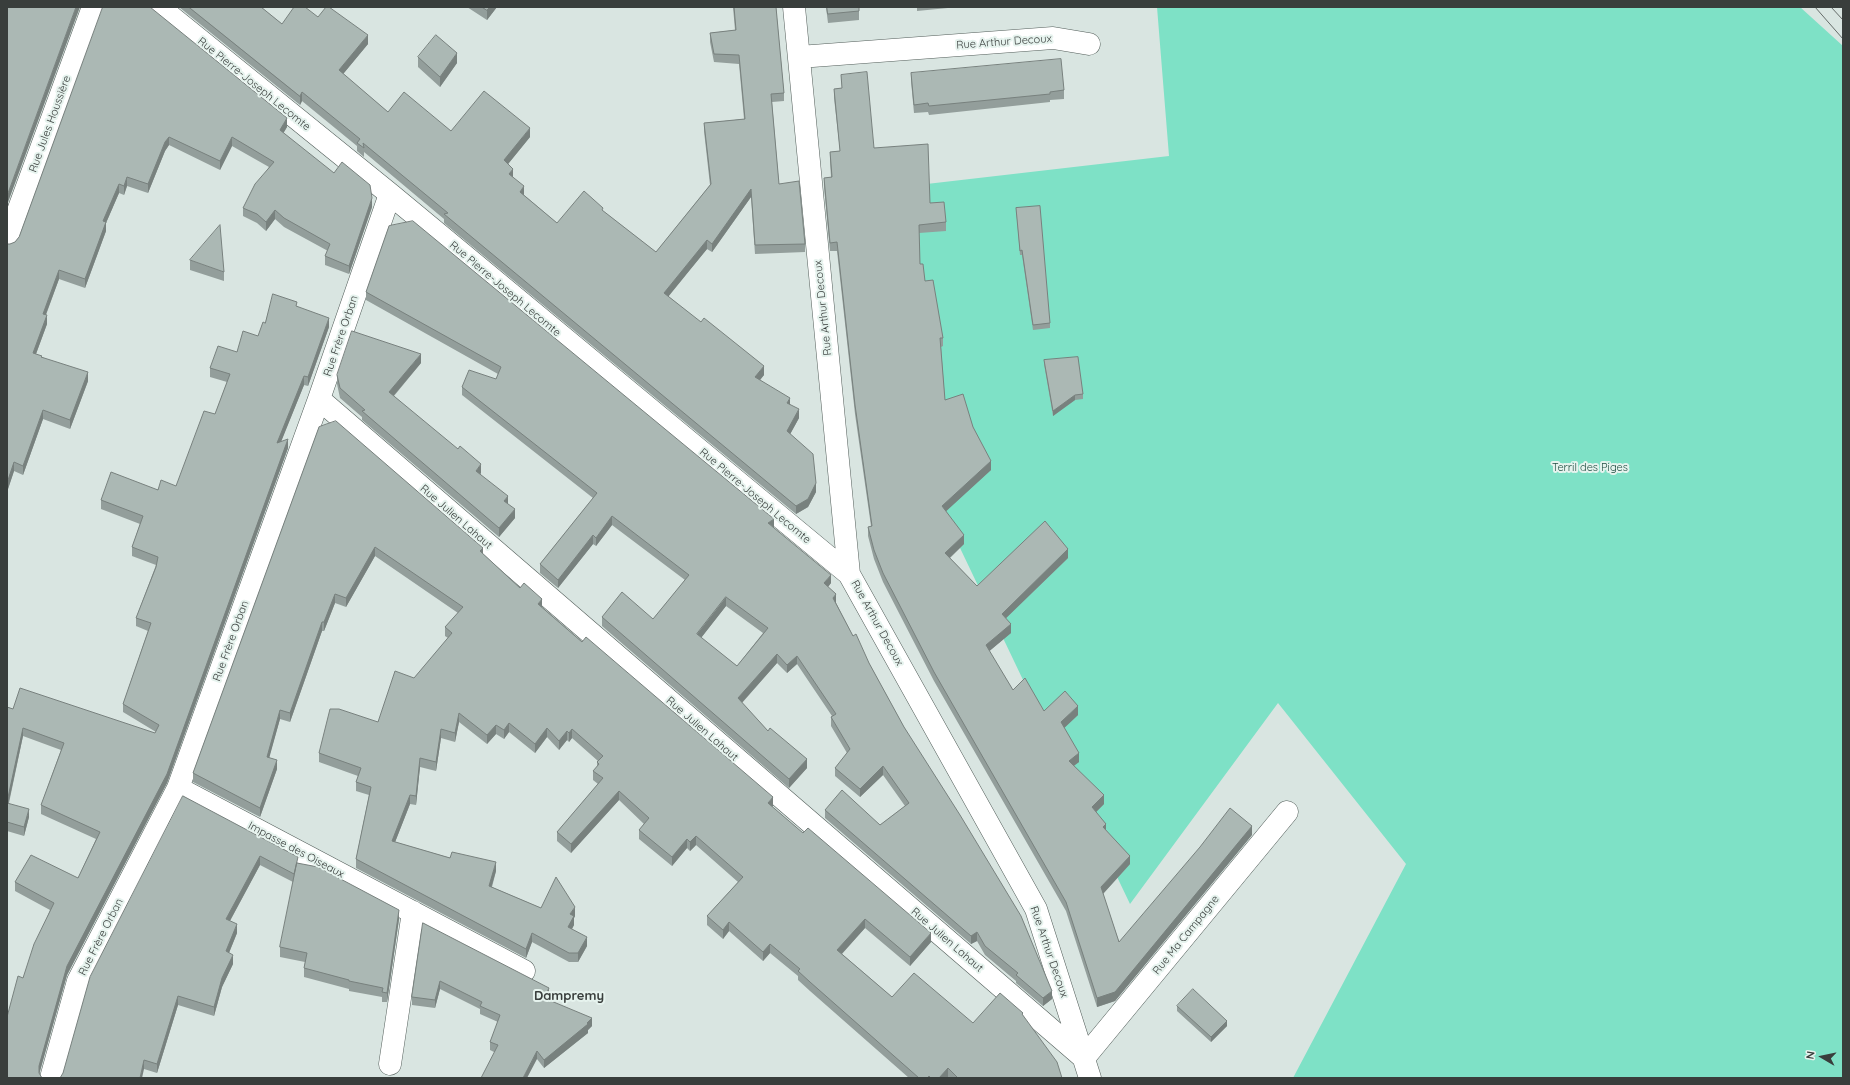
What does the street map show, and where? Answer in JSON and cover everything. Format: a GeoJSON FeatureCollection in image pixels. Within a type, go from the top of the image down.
{"type":"FeatureCollection","features":[{"type":"Feature","properties":{"kind":"street","name":"Rue Jules Houssière"},"geometry":{"type":"LineString","coordinates":[[7,241],[93,7]]}},
{"type":"Feature","properties":{"kind":"street","name":"Rue Pierre-Joseph Lecomte"},"geometry":{"type":"LineString","coordinates":[[159,7],[390,194],[849,574]]}},
{"type":"Feature","properties":{"kind":"street","name":"Rue Arthur Decoux"},"geometry":{"type":"LineString","coordinates":[[794,7],[849,574],[1036,909],[1087,1068]]}},
{"type":"Feature","properties":{"kind":"street","name":"Rue Arthur Decoux"},"geometry":{"type":"LineString","coordinates":[[799,57],[1053,38],[1089,44]]}},
{"type":"Feature","properties":{"kind":"street","name":"Rue Frère Orban"},"geometry":{"type":"LineString","coordinates":[[51,1078],[78,981],[178,788],[319,399],[390,194]]}},
{"type":"Feature","properties":{"kind":"street","name":"Rue Julien Lahaut"},"geometry":{"type":"LineString","coordinates":[[319,399],[1087,1068]]}},
{"type":"Feature","properties":{"kind":"street","name":"Impasse des Oiseaux"},"geometry":{"type":"LineString","coordinates":[[178,788],[524,971]]}},
{"type":"Feature","properties":{"kind":"street","name":"Rue Ma Campagne"},"geometry":{"type":"LineString","coordinates":[[1087,1068],[1287,812]]}},
{"type":"Feature","properties":{"kind":"street"},"geometry":{"type":"LineString","coordinates":[[390,1064],[413,912]]}},
{"type":"Feature","properties":{"kind":"green space","name":"Terril des Piges"},"geometry":{"type":"Polygon","coordinates":[[[1157,7],[1800,7],[1843,46],[1843,1078],[1293,1078],[1406,864],[1278,703],[1130,904],[929,483],[892,188],[1169,156],[1157,7]]]}},
{"type":"Feature","properties":{"kind":"building"},"geometry":{"type":"Polygon","coordinates":[[[7,7],[76,7],[7,196],[7,7]]]}},
{"type":"Feature","properties":{"kind":"building"},"geometry":{"type":"Polygon","coordinates":[[[103,7],[150,7],[287,118],[280,130],[334,173],[342,162],[370,185],[372,198],[349,266],[325,256],[330,244],[284,218],[275,210],[266,222],[257,214],[243,208],[255,184],[274,162],[232,137],[220,161],[169,137],[165,142],[148,184],[127,177],[124,186],[119,184],[103,221],[106,222],[85,279],[59,270],[43,314],[47,315],[33,353],[88,372],[70,420],[43,410],[23,466],[14,462],[7,483],[7,244],[15,242],[19,237],[103,7]]]}},
{"type":"Feature","properties":{"kind":"building"},"geometry":{"type":"Polygon","coordinates":[[[189,7],[261,7],[282,24],[294,7],[305,7],[318,17],[326,7],[329,7],[368,35],[339,70],[388,112],[404,92],[451,131],[484,91],[530,128],[504,160],[513,169],[509,174],[524,186],[520,192],[557,223],[584,191],[603,208],[602,210],[656,252],[711,184],[704,123],[745,119],[739,55],[714,54],[710,33],[736,30],[734,7],[776,7],[784,93],[771,94],[779,184],[799,181],[805,244],[755,245],[751,189],[712,244],[707,240],[664,293],[701,322],[704,318],[764,366],[755,377],[790,398],[787,403],[799,409],[787,431],[813,454],[816,483],[808,499],[796,506],[444,214],[448,213],[363,143],[364,148],[357,143],[360,139],[302,92],[300,96],[189,7]]]}},
{"type":"Feature","properties":{"kind":"building"},"geometry":{"type":"Polygon","coordinates":[[[482,7],[490,7],[487,10],[482,7]]]}},
{"type":"Feature","properties":{"kind":"building"},"geometry":{"type":"Polygon","coordinates":[[[827,7],[859,7],[859,11],[828,14],[827,7]]]}},
{"type":"Feature","properties":{"kind":"building"},"geometry":{"type":"Polygon","coordinates":[[[436,35],[457,53],[440,77],[418,57],[436,35]]]}},
{"type":"Feature","properties":{"kind":"building"},"geometry":{"type":"Polygon","coordinates":[[[1061,59],[1064,90],[1050,92],[1050,94],[929,106],[928,103],[914,105],[911,73],[1061,59]]]}},
{"type":"Feature","properties":{"kind":"building"},"geometry":{"type":"Polygon","coordinates":[[[867,72],[874,148],[928,144],[930,203],[944,202],[946,222],[919,225],[920,264],[923,264],[925,281],[933,280],[943,338],[940,338],[945,400],[963,394],[973,427],[991,461],[942,506],[964,535],[945,553],[977,586],[1045,521],[1068,549],[1002,614],[1011,624],[986,645],[1013,690],[1025,678],[1044,711],[1065,691],[1078,706],[1061,722],[1079,753],[1069,761],[1104,795],[1092,807],[1106,824],[1103,827],[1130,856],[1101,887],[1119,942],[1200,847],[1230,808],[1252,826],[1115,992],[1097,998],[1066,902],[934,672],[883,573],[874,550],[868,527],[872,526],[855,405],[837,242],[830,243],[824,178],[832,177],[830,152],[840,151],[834,89],[842,88],[841,75],[867,72]]]}},
{"type":"Feature","properties":{"kind":"building"},"geometry":{"type":"Polygon","coordinates":[[[1040,206],[1050,323],[1033,325],[1022,250],[1020,251],[1016,208],[1040,206]]]}},
{"type":"Feature","properties":{"kind":"building"},"geometry":{"type":"Polygon","coordinates":[[[413,221],[774,519],[768,523],[831,575],[824,583],[836,594],[833,598],[853,636],[856,634],[869,663],[904,727],[960,815],[1021,916],[1052,991],[1043,998],[1016,975],[1018,973],[985,946],[977,932],[971,936],[825,810],[842,790],[880,825],[909,803],[883,766],[860,789],[835,768],[850,749],[831,717],[836,714],[797,656],[787,665],[777,654],[738,698],[768,731],[770,728],[807,759],[789,779],[602,617],[622,592],[653,619],[689,575],[612,516],[596,538],[593,535],[558,580],[540,564],[597,493],[462,387],[469,370],[496,379],[501,367],[366,292],[389,226],[413,221]],[[726,597],[697,634],[737,666],[768,628],[726,597]]]}},
{"type":"Feature","properties":{"kind":"building"},"geometry":{"type":"Polygon","coordinates":[[[220,225],[224,272],[190,260],[220,225]]]}},
{"type":"Feature","properties":{"kind":"building"},"geometry":{"type":"Polygon","coordinates":[[[273,294],[297,302],[296,306],[329,318],[308,377],[304,376],[277,443],[288,439],[167,774],[67,966],[39,1066],[39,1073],[42,1078],[7,1078],[7,1017],[18,976],[23,978],[34,944],[54,903],[15,882],[31,855],[78,878],[100,832],[41,805],[64,743],[23,728],[7,802],[7,707],[13,709],[20,688],[155,733],[159,725],[123,704],[151,623],[136,618],[156,567],[158,557],[132,547],[143,516],[101,500],[111,472],[158,490],[161,480],[176,486],[204,411],[215,414],[230,374],[210,368],[218,346],[237,352],[243,331],[258,336],[263,322],[265,323],[273,294]]]}},
{"type":"Feature","properties":{"kind":"building"},"geometry":{"type":"Polygon","coordinates":[[[352,331],[421,354],[389,392],[458,449],[460,446],[481,464],[476,471],[508,496],[504,501],[515,509],[499,528],[362,411],[365,410],[340,388],[337,375],[352,331]]]}},
{"type":"Feature","properties":{"kind":"building"},"geometry":{"type":"Polygon","coordinates":[[[1078,357],[1083,394],[1075,395],[1053,411],[1044,360],[1078,357]]]}},
{"type":"Feature","properties":{"kind":"building"},"geometry":{"type":"Polygon","coordinates":[[[336,421],[483,548],[480,551],[520,588],[524,583],[542,599],[538,604],[582,642],[586,637],[773,797],[768,803],[803,833],[808,828],[931,933],[910,957],[865,919],[837,950],[892,997],[914,973],[973,1023],[1000,993],[1023,1013],[1022,1014],[1057,1062],[1062,1078],[958,1078],[948,1068],[939,1078],[931,1078],[929,1076],[927,1078],[919,1078],[810,982],[798,971],[800,969],[770,944],[763,952],[729,922],[723,930],[707,916],[743,877],[696,836],[690,842],[687,839],[672,857],[639,830],[649,818],[619,791],[571,844],[557,832],[603,778],[593,771],[599,764],[597,762],[603,756],[572,729],[569,733],[567,731],[559,741],[547,728],[535,744],[509,723],[504,730],[496,725],[487,735],[459,713],[455,733],[441,729],[436,762],[420,758],[416,796],[410,795],[392,841],[450,858],[452,852],[496,862],[489,886],[541,908],[556,877],[575,907],[570,914],[574,916],[568,927],[587,937],[578,953],[569,953],[532,933],[526,949],[356,859],[371,787],[356,782],[361,768],[319,753],[330,709],[339,709],[378,722],[395,671],[414,678],[452,633],[445,627],[463,607],[375,547],[346,598],[335,594],[324,622],[322,622],[290,713],[280,710],[267,757],[277,760],[260,808],[193,773],[319,427],[336,421]]]}},
{"type":"Feature","properties":{"kind":"building"},"geometry":{"type":"Polygon","coordinates":[[[183,796],[298,857],[294,874],[260,856],[226,919],[237,924],[226,951],[233,955],[222,978],[214,1007],[178,996],[157,1064],[144,1060],[140,1078],[60,1078],[63,1073],[90,977],[183,796]]]}},
{"type":"Feature","properties":{"kind":"building"},"geometry":{"type":"Polygon","coordinates":[[[7,803],[29,809],[24,827],[7,822],[7,803]]]}},
{"type":"Feature","properties":{"kind":"building"},"geometry":{"type":"Polygon","coordinates":[[[297,863],[318,867],[399,910],[387,993],[382,992],[383,988],[349,981],[304,968],[307,953],[280,947],[297,863]]]}},
{"type":"Feature","properties":{"kind":"building"},"geometry":{"type":"Polygon","coordinates":[[[423,923],[549,988],[544,998],[592,1018],[587,1023],[588,1024],[544,1060],[537,1051],[523,1078],[481,1078],[498,1045],[490,1042],[500,1015],[480,1006],[482,1002],[440,981],[435,1000],[412,997],[423,923]]]}},
{"type":"Feature","properties":{"kind":"building"},"geometry":{"type":"Polygon","coordinates":[[[1193,989],[1227,1021],[1211,1037],[1177,1006],[1193,989]]]}},
{"type":"Feature","properties":{"kind":"tram line"},"geometry":{"type":"LineString","coordinates":[[1815,7],[1843,39]]}},
{"type":"Feature","properties":{"kind":"tram line"},"geometry":{"type":"LineString","coordinates":[[1831,7],[1843,20]]}},
{"type":"Feature","properties":{"kind":"district","name":"Dampremy"},"geometry":{"type":"Point","coordinates":[569,996]}}]}
